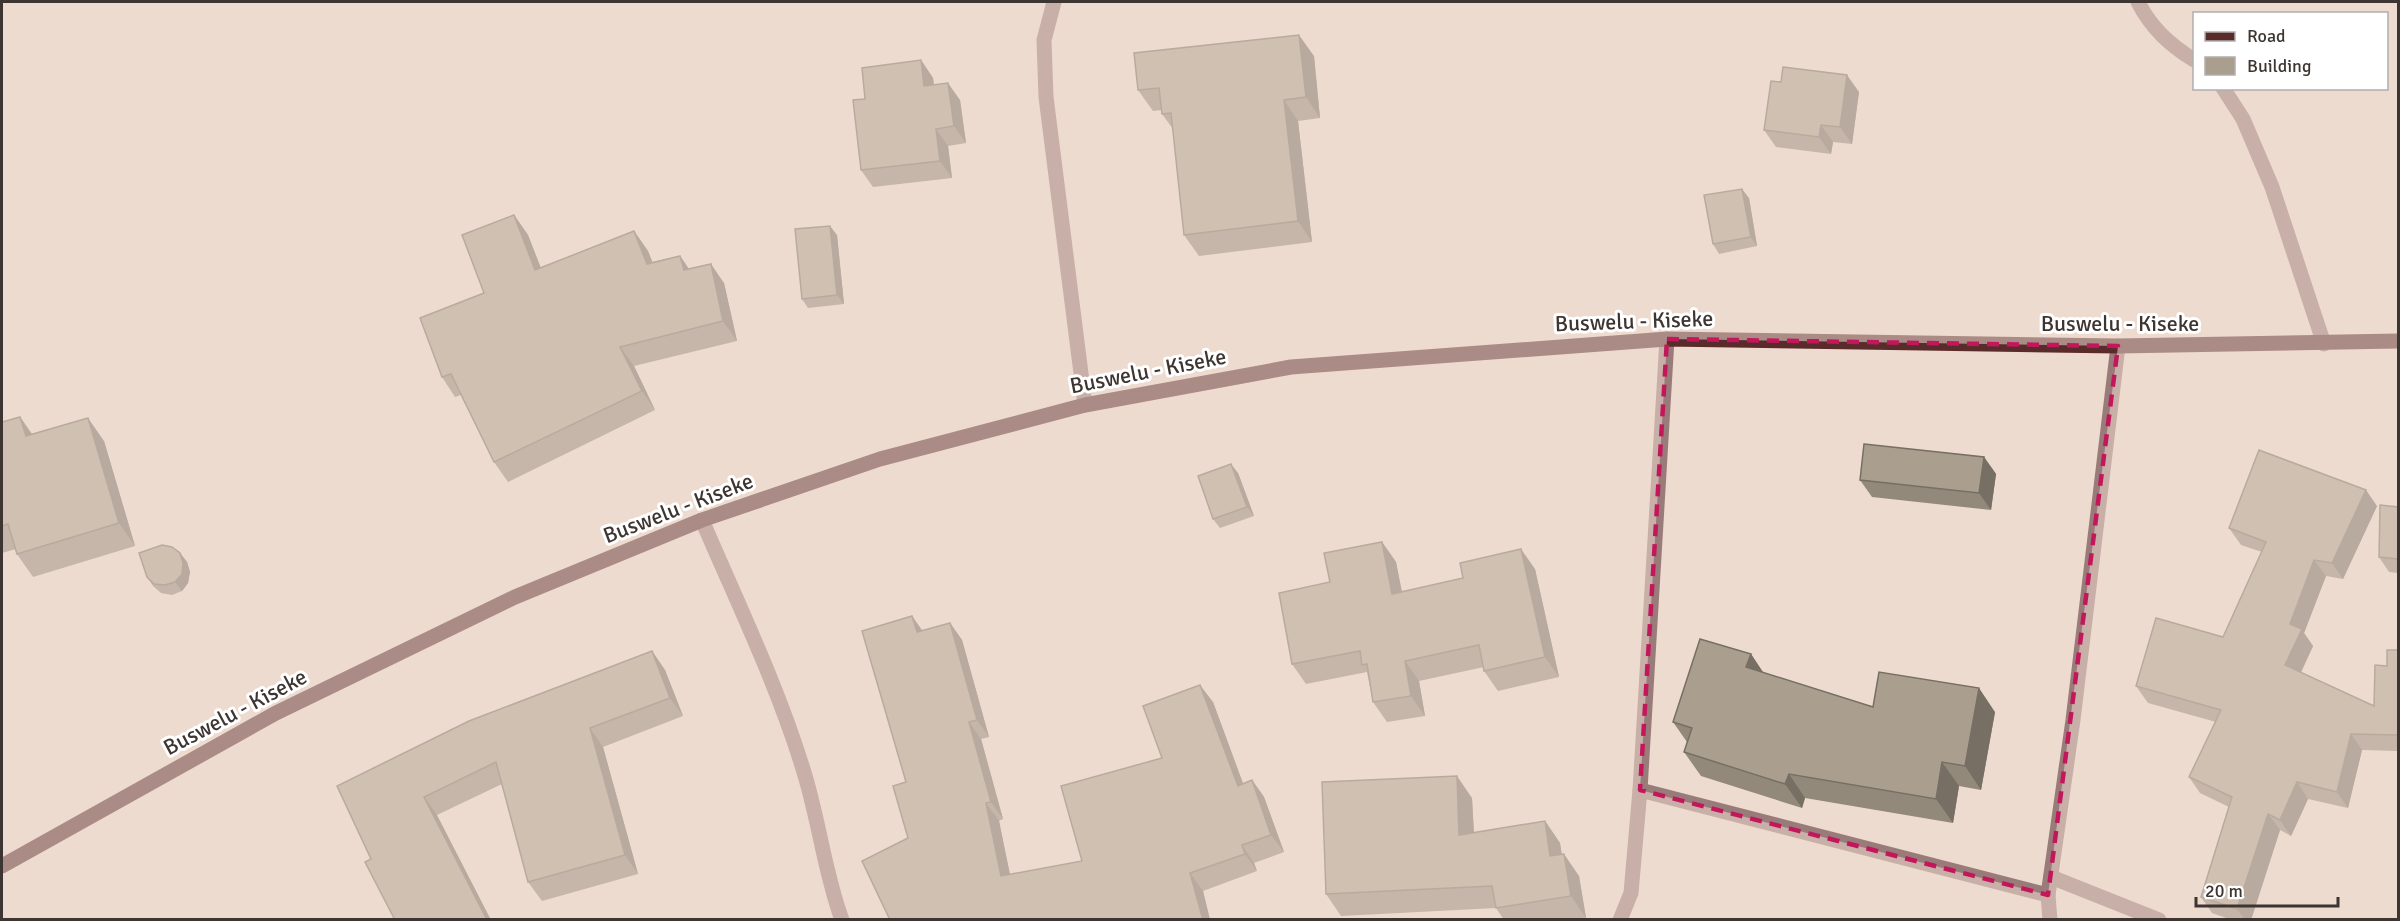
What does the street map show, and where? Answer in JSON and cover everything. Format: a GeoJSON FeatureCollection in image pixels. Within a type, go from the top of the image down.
{"type":"FeatureCollection","features":[{"type":"Feature","properties":{"kind":"main road","name":"Buswelu - Kiseke"},"geometry":{"type":"LineString","coordinates":[[2,866],[276,713],[515,597],[702,520],[880,459],[1085,405],[1291,367],[1667,339],[2118,346],[2398,341]]}},
{"type":"Feature","properties":{"kind":"street"},"geometry":{"type":"LineString","coordinates":[[1053,2],[1044,40],[1046,97],[1085,405]]}},
{"type":"Feature","properties":{"kind":"street"},"geometry":{"type":"LineString","coordinates":[[2138,2],[2146,18],[2171,46],[2193,59]]}},
{"type":"Feature","properties":{"kind":"street"},"geometry":{"type":"LineString","coordinates":[[2224,90],[2243,119],[2272,188],[2324,344]]}},
{"type":"Feature","properties":{"kind":"street"},"geometry":{"type":"LineString","coordinates":[[1620,920],[1631,893],[1640,790],[1667,339]]}},
{"type":"Feature","properties":{"kind":"street"},"geometry":{"type":"LineString","coordinates":[[2050,920],[2048,895],[2073,720],[2118,346]]}},
{"type":"Feature","properties":{"kind":"street"},"geometry":{"type":"LineString","coordinates":[[702,520],[760,656],[803,770],[831,890],[842,920]]}},
{"type":"Feature","properties":{"kind":"street"},"geometry":{"type":"LineString","coordinates":[[1640,790],[2048,895]]}},
{"type":"Feature","properties":{"kind":"street"},"geometry":{"type":"LineString","coordinates":[[2051,877],[2159,920]]}},
{"type":"Feature","properties":{"kind":"highlighted area"},"geometry":{"type":"Polygon","coordinates":[[[1667,339],[2118,346],[2048,895],[1640,790],[1667,339]]]}},
{"type":"Feature","properties":{"kind":"building"},"geometry":{"type":"Polygon","coordinates":[[[1299,35],[1306,97],[1284,100],[1298,221],[1184,235],[1171,113],[1162,114],[1159,88],[1138,90],[1134,53],[1299,35]]]}},
{"type":"Feature","properties":{"kind":"building"},"geometry":{"type":"Polygon","coordinates":[[[921,60],[924,86],[948,83],[954,126],[936,129],[940,161],[861,170],[853,100],[865,99],[862,68],[921,60]]]}},
{"type":"Feature","properties":{"kind":"building"},"geometry":{"type":"Polygon","coordinates":[[[1783,67],[1847,75],[1840,127],[1821,125],[1819,137],[1764,130],[1771,81],[1781,82],[1783,67]]]}},
{"type":"Feature","properties":{"kind":"building"},"geometry":{"type":"Polygon","coordinates":[[[1742,189],[1751,237],[1713,244],[1704,195],[1742,189]]]}},
{"type":"Feature","properties":{"kind":"building"},"geometry":{"type":"Polygon","coordinates":[[[514,215],[535,270],[634,231],[647,264],[680,256],[684,270],[711,264],[723,321],[620,347],[642,391],[494,462],[451,374],[442,377],[420,318],[484,293],[462,235],[514,215]]]}},
{"type":"Feature","properties":{"kind":"building"},"geometry":{"type":"Polygon","coordinates":[[[830,226],[837,295],[802,299],[795,229],[830,226]]]}},
{"type":"Feature","properties":{"kind":"building"},"geometry":{"type":"Polygon","coordinates":[[[20,417],[26,436],[88,418],[119,523],[17,554],[8,524],[2,526],[2,422],[20,417]]]}},
{"type":"Feature","properties":{"kind":"building"},"geometry":{"type":"Polygon","coordinates":[[[1864,444],[1984,457],[1979,493],[1860,480],[1864,444]]]}},
{"type":"Feature","properties":{"kind":"building"},"geometry":{"type":"Polygon","coordinates":[[[2259,450],[2366,490],[2332,563],[2314,560],[2290,624],[2302,629],[2285,665],[2374,706],[2375,665],[2387,666],[2387,650],[2398,650],[2398,735],[2351,734],[2337,792],[2297,782],[2280,820],[2268,814],[2237,909],[2201,897],[2232,797],[2189,777],[2221,710],[2136,686],[2156,618],[2223,637],[2266,542],[2229,528],[2259,450]]]}},
{"type":"Feature","properties":{"kind":"building"},"geometry":{"type":"Polygon","coordinates":[[[1231,464],[1247,507],[1213,519],[1198,476],[1231,464]]]}},
{"type":"Feature","properties":{"kind":"building"},"geometry":{"type":"Polygon","coordinates":[[[2380,505],[2398,507],[2398,559],[2379,557],[2380,505]]]}},
{"type":"Feature","properties":{"kind":"building"},"geometry":{"type":"Polygon","coordinates":[[[1382,542],[1392,594],[1463,578],[1460,563],[1521,549],[1545,657],[1484,671],[1479,645],[1405,661],[1411,696],[1373,702],[1367,664],[1362,665],[1360,651],[1292,664],[1279,593],[1330,582],[1324,553],[1382,542]]]}},
{"type":"Feature","properties":{"kind":"building"},"geometry":{"type":"Polygon","coordinates":[[[162,545],[172,547],[180,553],[183,563],[182,574],[175,582],[165,585],[154,584],[147,577],[139,553],[162,545]]]}},
{"type":"Feature","properties":{"kind":"building"},"geometry":{"type":"Polygon","coordinates":[[[912,616],[917,632],[950,623],[977,720],[969,722],[991,802],[986,803],[1001,876],[1082,861],[1061,786],[1162,758],[1143,706],[1200,685],[1238,786],[1252,780],[1271,835],[1242,845],[1245,854],[1190,873],[1203,920],[890,920],[862,861],[908,838],[893,786],[906,782],[862,631],[912,616]]]}},
{"type":"Feature","properties":{"kind":"building"},"geometry":{"type":"Polygon","coordinates":[[[1700,639],[1751,654],[1746,667],[1873,707],[1879,672],[1979,688],[1965,766],[1942,762],[1936,799],[1789,774],[1785,784],[1684,752],[1692,728],[1673,722],[1700,639]]]}},
{"type":"Feature","properties":{"kind":"building"},"geometry":{"type":"Polygon","coordinates":[[[652,651],[670,698],[590,728],[625,855],[528,882],[496,762],[424,797],[487,920],[395,920],[365,862],[371,859],[337,786],[469,721],[652,651]]]}},
{"type":"Feature","properties":{"kind":"building"},"geometry":{"type":"Polygon","coordinates":[[[1457,776],[1459,835],[1545,821],[1550,856],[1564,854],[1571,896],[1496,908],[1492,886],[1326,894],[1322,782],[1457,776]]]}}]}
